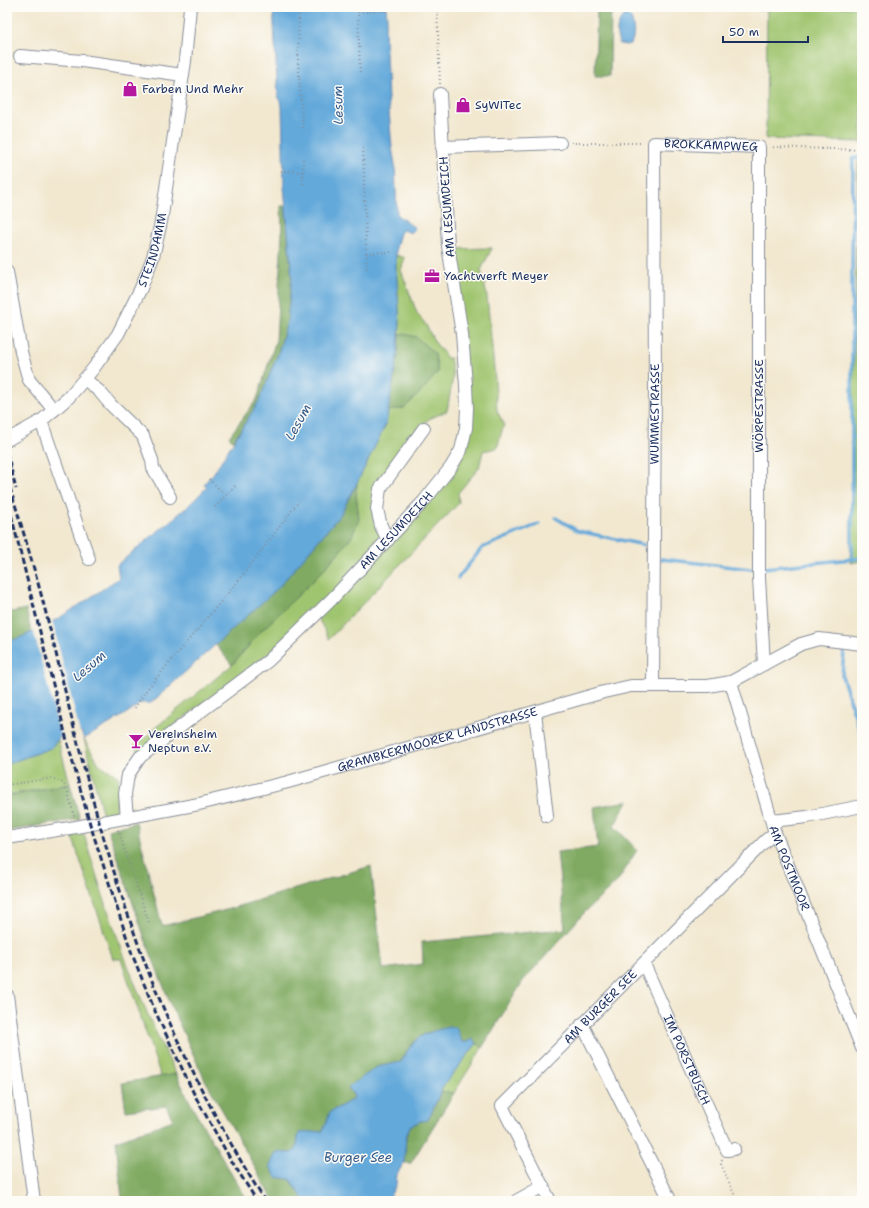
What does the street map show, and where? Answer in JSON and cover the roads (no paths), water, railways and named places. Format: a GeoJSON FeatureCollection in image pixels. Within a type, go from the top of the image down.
{"type":"FeatureCollection","features":[{"type":"Feature","properties":{"kind":"street","name":"STEINDAMM"},"geometry":{"type":"LineString","coordinates":[[7,440],[41,421],[68,398],[85,379],[118,334],[141,288],[153,257],[161,222],[183,75],[190,7]]}},
{"type":"Feature","properties":{"kind":"street"},"geometry":{"type":"LineString","coordinates":[[20,56],[82,61],[183,75]]}},
{"type":"Feature","properties":{"kind":"street","name":"AM LESUMDEICH"},"geometry":{"type":"LineString","coordinates":[[121,819],[128,775],[140,756],[268,661],[331,600],[424,501],[451,467],[461,450],[466,428],[467,401],[462,334],[448,246],[440,94]]}},
{"type":"Feature","properties":{"kind":"street","name":"AM LESUMDEICH"},"geometry":{"type":"LineString","coordinates":[[442,147],[560,143]]}},
{"type":"Feature","properties":{"kind":"street","name":"BROKKAMPWEG"},"geometry":{"type":"LineString","coordinates":[[654,144],[759,147]]}},
{"type":"Feature","properties":{"kind":"street","name":"WUMMESTRASSE"},"geometry":{"type":"LineString","coordinates":[[653,685],[655,394],[654,144]]}},
{"type":"Feature","properties":{"kind":"street","name":"WÖRPESTRASSE"},"geometry":{"type":"LineString","coordinates":[[759,147],[759,578],[764,664]]}},
{"type":"Feature","properties":{"kind":"street"},"geometry":{"type":"LineString","coordinates":[[7,272],[21,352],[28,380],[54,410]]}},
{"type":"Feature","properties":{"kind":"street"},"geometry":{"type":"LineString","coordinates":[[85,379],[100,392],[111,405],[143,436],[152,460],[153,468],[170,497]]}},
{"type":"Feature","properties":{"kind":"street"},"geometry":{"type":"LineString","coordinates":[[41,421],[88,559]]}},
{"type":"Feature","properties":{"kind":"street"},"geometry":{"type":"LineString","coordinates":[[388,540],[381,526],[377,509],[380,489],[424,428]]}},
{"type":"Feature","properties":{"kind":"street","name":"GRAMBKERMOORER LANDSTRASSE"},"geometry":{"type":"LineString","coordinates":[[7,838],[76,827],[199,804],[288,782],[604,692],[631,686],[708,686],[731,682],[801,644],[820,639],[862,644]]}},
{"type":"Feature","properties":{"kind":"street","name":"AM POSTMOOR"},"geometry":{"type":"LineString","coordinates":[[731,682],[775,834],[862,1048]]}},
{"type":"Feature","properties":{"kind":"street"},"geometry":{"type":"LineString","coordinates":[[535,712],[548,816]]}},
{"type":"Feature","properties":{"kind":"street"},"geometry":{"type":"LineString","coordinates":[[772,821],[807,817],[862,806]]}},
{"type":"Feature","properties":{"kind":"street","name":"AM BURGER SEE"},"geometry":{"type":"LineString","coordinates":[[550,1201],[502,1106],[765,841],[775,834]]}},
{"type":"Feature","properties":{"kind":"street","name":"IM PORSTBUSCH"},"geometry":{"type":"LineString","coordinates":[[644,964],[730,1150]]}},
{"type":"Feature","properties":{"kind":"street"},"geometry":{"type":"LineString","coordinates":[[7,1000],[34,1201]]}},
{"type":"Feature","properties":{"kind":"street"},"geometry":{"type":"LineString","coordinates":[[582,1024],[669,1198]]}},
{"type":"Feature","properties":{"kind":"street"},"geometry":{"type":"LineString","coordinates":[[516,1201],[543,1186]]}},
{"type":"Feature","properties":{"kind":"water","name":"Lesum"},"geometry":{"type":"Polygon","coordinates":[[[273,7],[386,7],[387,18],[385,28],[388,98],[392,148],[395,164],[397,215],[415,228],[411,233],[403,230],[400,233],[396,248],[400,324],[397,359],[386,424],[340,515],[278,588],[151,703],[140,703],[135,708],[84,739],[81,732],[60,737],[51,748],[7,764],[7,642],[22,637],[51,622],[119,578],[117,565],[186,508],[207,487],[204,484],[213,474],[259,401],[278,354],[287,322],[292,278],[284,187],[282,106],[278,97],[273,7]]]}},
{"type":"Feature","properties":{"kind":"water"},"geometry":{"type":"Polygon","coordinates":[[[626,14],[631,18],[634,31],[631,44],[626,45],[620,44],[617,36],[617,28],[620,21],[626,14]]]}},
{"type":"Feature","properties":{"kind":"water","name":"Burger See"},"geometry":{"type":"Polygon","coordinates":[[[449,1027],[456,1027],[462,1042],[467,1042],[472,1039],[477,1043],[443,1086],[428,1120],[421,1121],[410,1126],[406,1137],[404,1163],[397,1174],[396,1185],[389,1201],[305,1201],[290,1179],[276,1177],[270,1166],[276,1152],[291,1153],[296,1150],[299,1133],[323,1131],[330,1112],[352,1100],[354,1096],[348,1087],[377,1067],[401,1062],[415,1041],[425,1034],[449,1027]]]}},
{"type":"Feature","properties":{"kind":"waterway"},"geometry":{"type":"LineString","coordinates":[[630,7],[735,8]]}},
{"type":"Feature","properties":{"kind":"waterway"},"geometry":{"type":"LineString","coordinates":[[852,560],[853,158],[862,158]]}},
{"type":"Feature","properties":{"kind":"waterway"},"geometry":{"type":"LineString","coordinates":[[556,518],[578,531],[644,545]]}},
{"type":"Feature","properties":{"kind":"waterway"},"geometry":{"type":"LineString","coordinates":[[458,578],[482,548],[539,524]]}},
{"type":"Feature","properties":{"kind":"waterway"},"geometry":{"type":"LineString","coordinates":[[764,568],[862,558]]}},
{"type":"Feature","properties":{"kind":"waterway"},"geometry":{"type":"LineString","coordinates":[[661,559],[751,569]]}},
{"type":"Feature","properties":{"kind":"waterway"},"geometry":{"type":"LineString","coordinates":[[844,652],[842,676],[862,737]]}},
{"type":"Feature","properties":{"kind":"railway"},"geometry":{"type":"LineString","coordinates":[[7,453],[16,489]]}},
{"type":"Feature","properties":{"kind":"railway"},"geometry":{"type":"LineString","coordinates":[[7,479],[38,583],[81,757],[100,825],[119,889],[141,952],[181,1048],[229,1141],[265,1201]]}},
{"type":"Feature","properties":{"kind":"railway"},"geometry":{"type":"LineString","coordinates":[[7,498],[66,737],[90,824],[132,954],[155,1011],[195,1096],[231,1160],[257,1201]]}},
{"type":"Feature","properties":{"kind":"place","name":"Farben Und Mehr"},"geometry":{"type":"Point","coordinates":[130,89]}},
{"type":"Feature","properties":{"kind":"place","name":"SyWiTec"},"geometry":{"type":"Point","coordinates":[463,105]}},
{"type":"Feature","properties":{"kind":"place","name":"Yachtwerft Meyer"},"geometry":{"type":"Point","coordinates":[432,276]}},
{"type":"Feature","properties":{"kind":"place","name":"Vereinsheim Neptun e.V."},"geometry":{"type":"Point","coordinates":[136,741]}}]}
